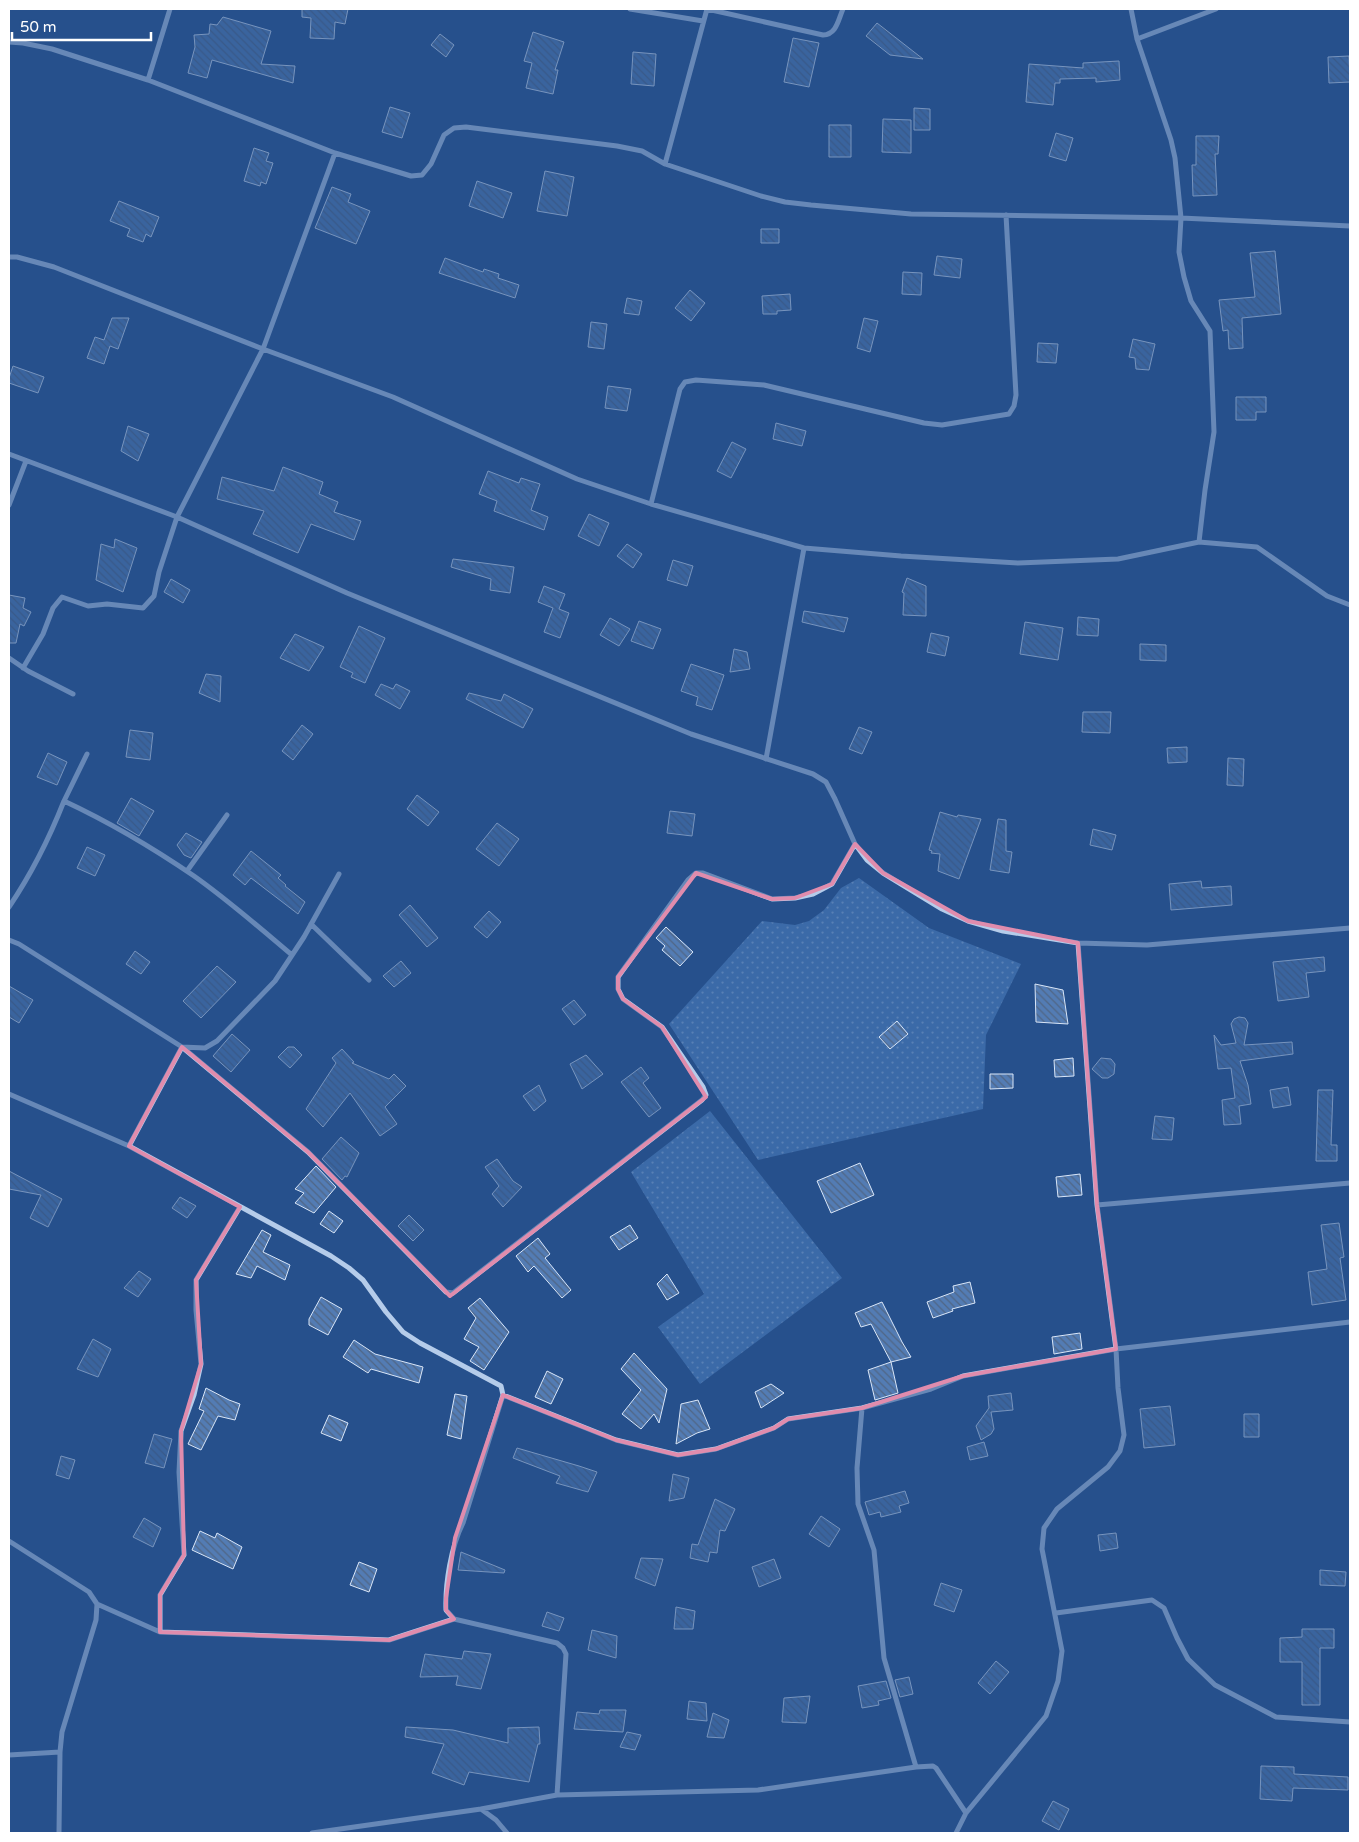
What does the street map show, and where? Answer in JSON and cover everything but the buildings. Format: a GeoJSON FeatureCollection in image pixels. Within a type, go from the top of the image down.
{"type":"FeatureCollection","features":[{"type":"Feature","properties":{"kind":"street"},"geometry":{"type":"LineString","coordinates":[[148,80],[170,9]]}},
{"type":"Feature","properties":{"kind":"street"},"geometry":{"type":"LineString","coordinates":[[630,9],[704,21]]}},
{"type":"Feature","properties":{"kind":"street"},"geometry":{"type":"LineString","coordinates":[[665,164],[707,9],[823,35],[830,34],[834,30],[843,9]]}},
{"type":"Feature","properties":{"kind":"street"},"geometry":{"type":"LineString","coordinates":[[1131,9],[1138,39],[1171,140],[1175,158],[1180,218],[1180,252],[1184,277],[1191,301],[1210,331],[1214,432],[1199,542]]}},
{"type":"Feature","properties":{"kind":"street"},"geometry":{"type":"LineString","coordinates":[[1138,39],[1216,9]]}},
{"type":"Feature","properties":{"kind":"street"},"geometry":{"type":"LineString","coordinates":[[9,42],[52,49],[148,80],[335,153],[411,176],[422,175],[431,164],[444,135],[454,128],[466,126],[642,151],[665,164],[761,196],[785,202],[911,214],[1180,218],[1350,226]]}},
{"type":"Feature","properties":{"kind":"street"},"geometry":{"type":"LineString","coordinates":[[23,668],[43,634],[53,608],[62,597],[88,606],[106,604],[143,608],[154,596],[158,572],[177,517],[263,349],[335,153]]}},
{"type":"Feature","properties":{"kind":"street"},"geometry":{"type":"LineString","coordinates":[[651,504],[680,389],[685,382],[696,380],[764,386],[915,421],[942,425],[1009,414],[1014,406],[1016,395],[1006,215]]}},
{"type":"Feature","properties":{"kind":"street"},"geometry":{"type":"LineString","coordinates":[[9,257],[17,257],[54,266],[263,349],[393,397],[577,479],[651,504],[804,548],[1018,563],[1118,559],[1199,542],[1258,547],[1327,596],[1350,606]]}},
{"type":"Feature","properties":{"kind":"street"},"geometry":{"type":"LineString","coordinates":[[9,454],[177,517],[346,592],[691,734],[813,774],[826,782],[836,799],[855,844],[867,860],[883,873],[942,910],[968,922],[1003,931],[1078,943],[1147,944],[1350,928]]}},
{"type":"Feature","properties":{"kind":"street"},"geometry":{"type":"LineString","coordinates":[[9,505],[26,461]]}},
{"type":"Feature","properties":{"kind":"street"},"geometry":{"type":"LineString","coordinates":[[766,759],[804,548]]}},
{"type":"Feature","properties":{"kind":"street"},"geometry":{"type":"LineString","coordinates":[[9,658],[23,668],[73,694]]}},
{"type":"Feature","properties":{"kind":"street"},"geometry":{"type":"LineString","coordinates":[[9,907],[50,837],[86,754]]}},
{"type":"Feature","properties":{"kind":"street"},"geometry":{"type":"LineString","coordinates":[[64,801],[102,819],[187,871],[241,911],[292,955]]}},
{"type":"Feature","properties":{"kind":"street"},"geometry":{"type":"LineString","coordinates":[[187,871],[227,815]]}},
{"type":"Feature","properties":{"kind":"street"},"geometry":{"type":"LineString","coordinates":[[9,940],[19,944],[182,1047],[308,1152],[446,1292],[453,1293],[706,1095],[703,1087],[662,1027],[623,999],[618,988],[618,977],[688,880],[696,873],[703,872],[772,899],[795,898],[813,894],[832,884],[855,844]]}},
{"type":"Feature","properties":{"kind":"street"},"geometry":{"type":"LineString","coordinates":[[182,1047],[206,1048],[217,1041],[275,981],[311,924],[339,874]]}},
{"type":"Feature","properties":{"kind":"street"},"geometry":{"type":"LineString","coordinates":[[311,924],[369,980]]}},
{"type":"Feature","properties":{"kind":"street"},"geometry":{"type":"LineString","coordinates":[[956,1833],[966,1813],[1046,1716],[1058,1681],[1062,1651],[1042,1549],[1044,1528],[1057,1509],[1108,1467],[1120,1451],[1124,1435],[1118,1388],[1116,1350],[1097,1204],[1078,943]]}},
{"type":"Feature","properties":{"kind":"street"},"geometry":{"type":"LineString","coordinates":[[129,1146],[182,1047]]}},
{"type":"Feature","properties":{"kind":"street"},"geometry":{"type":"LineString","coordinates":[[9,1094],[129,1146],[349,1268],[363,1280],[403,1332],[420,1344],[501,1386],[503,1395],[463,1523],[455,1538],[446,1598],[446,1610],[454,1619]]}},
{"type":"Feature","properties":{"kind":"street"},"geometry":{"type":"LineString","coordinates":[[1097,1204],[1350,1183]]}},
{"type":"Feature","properties":{"kind":"street"},"geometry":{"type":"LineString","coordinates":[[160,1632],[160,1595],[184,1555],[179,1472],[181,1431],[194,1395],[201,1364],[196,1310],[196,1280],[240,1207]]}},
{"type":"Feature","properties":{"kind":"street"},"geometry":{"type":"LineString","coordinates":[[503,1395],[616,1440],[678,1455],[716,1449],[774,1428],[788,1419],[804,1415],[862,1408],[931,1389],[963,1376],[1116,1350],[1350,1322]]}},
{"type":"Feature","properties":{"kind":"street"},"geometry":{"type":"LineString","coordinates":[[862,1408],[856,1468],[858,1504],[874,1550],[884,1658],[916,1767]]}},
{"type":"Feature","properties":{"kind":"street"},"geometry":{"type":"LineString","coordinates":[[9,1541],[89,1592],[98,1604],[160,1632],[390,1640],[454,1619],[557,1643],[566,1654],[557,1795]]}},
{"type":"Feature","properties":{"kind":"street"},"geometry":{"type":"LineString","coordinates":[[1056,1613],[1152,1600],[1164,1608],[1188,1659],[1215,1685],[1276,1717],[1350,1722]]}},
{"type":"Feature","properties":{"kind":"street"},"geometry":{"type":"LineString","coordinates":[[59,1833],[62,1732],[96,1620],[98,1604]]}},
{"type":"Feature","properties":{"kind":"street"},"geometry":{"type":"LineString","coordinates":[[9,1755],[60,1752]]}},
{"type":"Feature","properties":{"kind":"street"},"geometry":{"type":"LineString","coordinates":[[312,1833],[481,1809],[557,1795],[758,1790],[933,1766],[966,1813]]}},
{"type":"Feature","properties":{"kind":"street"},"geometry":{"type":"LineString","coordinates":[[481,1809],[496,1820],[507,1833]]}},
{"type":"Feature","properties":{"kind":"highlighted area"},"geometry":{"type":"Polygon","coordinates":[[[855,844],[883,873],[968,921],[1078,943],[1097,1205],[1116,1349],[963,1376],[862,1408],[788,1419],[774,1428],[716,1449],[678,1455],[616,1440],[503,1395],[455,1538],[446,1598],[446,1610],[454,1619],[389,1640],[160,1632],[160,1595],[184,1555],[181,1431],[201,1364],[196,1280],[240,1207],[129,1146],[182,1047],[308,1152],[450,1296],[706,1097],[662,1027],[623,999],[618,989],[618,977],[696,873],[772,899],[795,898],[832,884],[855,844]]]}},
{"type":"Feature","properties":{"kind":"shaded area"},"geometry":{"type":"Polygon","coordinates":[[[859,878],[929,928],[1021,964],[986,1035],[983,1109],[758,1160],[669,1024],[762,921],[795,925],[809,921],[824,910],[841,888],[859,878]]]}},
{"type":"Feature","properties":{"kind":"shaded area"},"geometry":{"type":"Polygon","coordinates":[[[710,1111],[842,1278],[700,1384],[658,1327],[704,1294],[631,1172],[710,1111]]]}}]}
